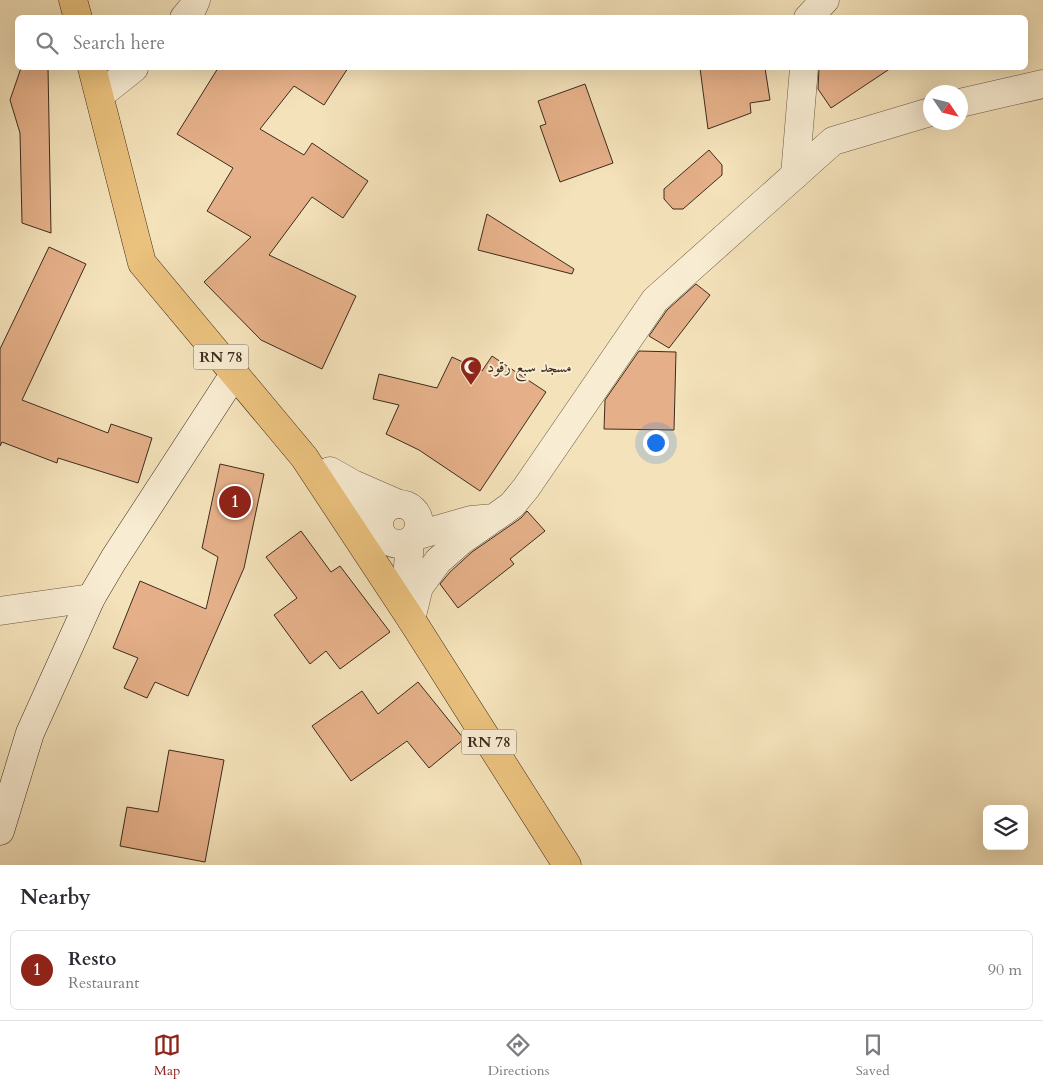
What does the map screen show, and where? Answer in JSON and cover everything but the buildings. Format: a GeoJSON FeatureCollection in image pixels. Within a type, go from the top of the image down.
{"type":"FeatureCollection","features":[{"type":"Feature","properties":{"kind":"main road"},"geometry":{"type":"LineString","coordinates":[[73,0],[77,15]]}},
{"type":"Feature","properties":{"kind":"main road","name":"RN 78"},"geometry":{"type":"LineString","coordinates":[[93,70],[142,263],[236,373],[304,457],[411,619],[567,865]]}},
{"type":"Feature","properties":{"kind":"street"},"geometry":{"type":"LineString","coordinates":[[186,15],[196,0]]}},
{"type":"Feature","properties":{"kind":"street"},"geometry":{"type":"LineString","coordinates":[[811,15],[825,0]]}},
{"type":"Feature","properties":{"kind":"street"},"geometry":{"type":"LineString","coordinates":[[100,95],[131,70]]}},
{"type":"Feature","properties":{"kind":"street"},"geometry":{"type":"LineString","coordinates":[[795,175],[804,70]]}},
{"type":"Feature","properties":{"kind":"street"},"geometry":{"type":"LineString","coordinates":[[968,101],[1043,84]]}},
{"type":"Feature","properties":{"kind":"street"},"geometry":{"type":"LineString","coordinates":[[411,619],[419,587],[438,561],[482,519],[512,505],[526,488],[655,300],[833,141],[923,114]]}},
{"type":"Feature","properties":{"kind":"street"},"geometry":{"type":"LineString","coordinates":[[0,831],[30,733],[91,598],[114,559],[236,373]]}},
{"type":"Feature","properties":{"kind":"street"},"geometry":{"type":"LineString","coordinates":[[304,457],[353,484],[409,523],[482,519]]}},
{"type":"Feature","properties":{"kind":"street"},"geometry":{"type":"LineString","coordinates":[[304,457],[380,532],[378,526],[382,512],[392,504],[409,523],[407,579],[411,619]]}},
{"type":"Feature","properties":{"kind":"street"},"geometry":{"type":"LineString","coordinates":[[0,611],[91,598]]}},
{"type":"Feature","properties":{"kind":"place","name":"مسجد سبع رقود"},"geometry":{"type":"Point","coordinates":[471,386]}},
{"type":"Feature","properties":{"kind":"place","name":"Resto"},"geometry":{"type":"Point","coordinates":[235,502]}}]}
